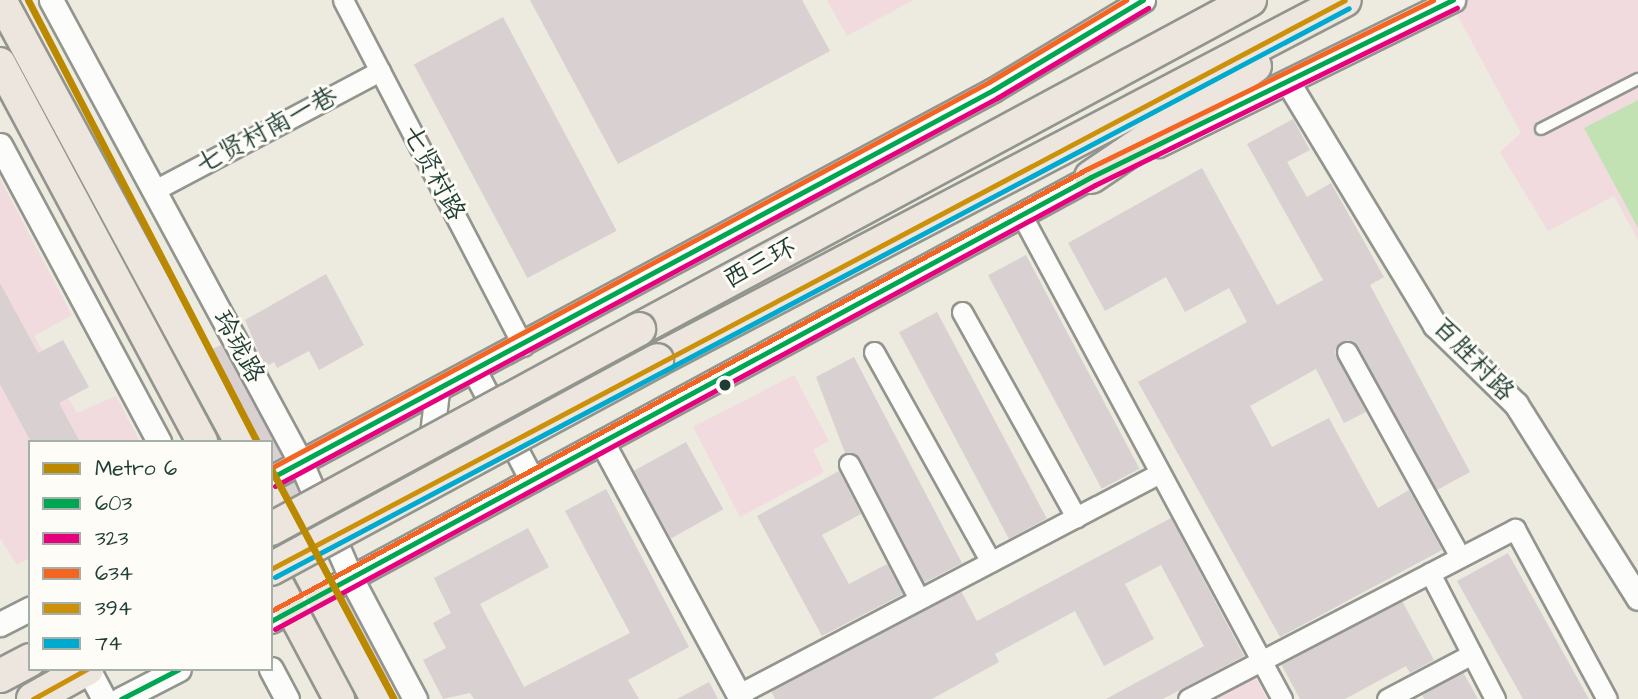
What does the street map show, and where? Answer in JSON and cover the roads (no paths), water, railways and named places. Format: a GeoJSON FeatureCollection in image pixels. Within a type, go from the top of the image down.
{"type":"FeatureCollection","features":[{"type":"Feature","properties":{"kind":"highway","name":"西三环"},"geometry":{"type":"LineString","coordinates":[[278,541],[639,329],[1250,0]]}},
{"type":"Feature","properties":{"kind":"highway","name":"西三环"},"geometry":{"type":"LineString","coordinates":[[273,569],[657,360],[1345,0]]}},
{"type":"Feature","properties":{"kind":"highway"},"geometry":{"type":"LineString","coordinates":[[1091,177],[1352,0]]}},
{"type":"Feature","properties":{"kind":"highway"},"geometry":{"type":"LineString","coordinates":[[0,676],[28,661]]}},
{"type":"Feature","properties":{"kind":"highway"},"geometry":{"type":"LineString","coordinates":[[33,699],[84,671]]}},
{"type":"Feature","properties":{"kind":"main road","name":"玲珑路"},"geometry":{"type":"LineString","coordinates":[[1,0],[239,440]]}},
{"type":"Feature","properties":{"kind":"main road"},"geometry":{"type":"LineString","coordinates":[[0,63],[201,440]]}},
{"type":"Feature","properties":{"kind":"main road"},"geometry":{"type":"LineString","coordinates":[[273,512],[278,541],[321,595],[376,699]]}},
{"type":"Feature","properties":{"kind":"main road"},"geometry":{"type":"LineString","coordinates":[[273,578],[282,616],[339,699]]}},
{"type":"Feature","properties":{"kind":"street","name":"玲珑路"},"geometry":{"type":"LineString","coordinates":[[51,0],[301,463],[351,578],[415,699]]}},
{"type":"Feature","properties":{"kind":"street","name":"七贤村路"},"geometry":{"type":"LineString","coordinates":[[343,0],[523,346]]}},
{"type":"Feature","properties":{"kind":"street"},"geometry":{"type":"LineString","coordinates":[[273,477],[475,372],[993,90],[1143,0]]}},
{"type":"Feature","properties":{"kind":"street"},"geometry":{"type":"LineString","coordinates":[[282,616],[1091,177],[1289,84],[1453,0]]}},
{"type":"Feature","properties":{"kind":"street","name":"七贤村南一巷"},"geometry":{"type":"LineString","coordinates":[[153,191],[380,71]]}},
{"type":"Feature","properties":{"kind":"street","name":"百胜村路"},"geometry":{"type":"LineString","coordinates":[[1289,84],[1435,325],[1516,404],[1638,598]]}},
{"type":"Feature","properties":{"kind":"street"},"geometry":{"type":"LineString","coordinates":[[0,145],[158,440]]}},
{"type":"Feature","properties":{"kind":"street"},"geometry":{"type":"LineString","coordinates":[[1021,214],[1282,699]]}},
{"type":"Feature","properties":{"kind":"street"},"geometry":{"type":"LineString","coordinates":[[962,312],[1076,517]]}},
{"type":"Feature","properties":{"kind":"street"},"geometry":{"type":"LineString","coordinates":[[874,352],[991,562]]}},
{"type":"Feature","properties":{"kind":"street"},"geometry":{"type":"LineString","coordinates":[[1347,352],[1460,557]]}},
{"type":"Feature","properties":{"kind":"street"},"geometry":{"type":"LineString","coordinates":[[475,372],[532,480]]}},
{"type":"Feature","properties":{"kind":"street"},"geometry":{"type":"LineString","coordinates":[[278,541],[327,523],[428,467],[436,392]]}},
{"type":"Feature","properties":{"kind":"street"},"geometry":{"type":"LineString","coordinates":[[602,442],[740,697],[1160,473]]}},
{"type":"Feature","properties":{"kind":"street"},"geometry":{"type":"LineString","coordinates":[[849,464],[919,600]]}},
{"type":"Feature","properties":{"kind":"street"},"geometry":{"type":"LineString","coordinates":[[1188,699],[1515,529],[1607,699]]}},
{"type":"Feature","properties":{"kind":"street"},"geometry":{"type":"LineString","coordinates":[[1430,573],[1495,699]]}},
{"type":"Feature","properties":{"kind":"street"},"geometry":{"type":"LineString","coordinates":[[0,624],[28,610]]}},
{"type":"Feature","properties":{"kind":"street"},"geometry":{"type":"LineString","coordinates":[[1387,699],[1472,654]]}},
{"type":"Feature","properties":{"kind":"street"},"geometry":{"type":"LineString","coordinates":[[89,671],[104,699]]}},
{"type":"Feature","properties":{"kind":"street"},"geometry":{"type":"LineString","coordinates":[[135,686],[174,671]]}},
{"type":"Feature","properties":{"kind":"street"},"geometry":{"type":"LineString","coordinates":[[272,671],[287,699]]}},
{"type":"Feature","properties":{"kind":"lane"},"geometry":{"type":"LineString","coordinates":[[1541,129],[1638,79]]}},
{"type":"Feature","properties":{"kind":"metro line","name":"6"},"geometry":{"type":"LineString","coordinates":[[28,0],[256,440]]}},
{"type":"Feature","properties":{"kind":"metro line","name":"6"},"geometry":{"type":"LineString","coordinates":[[273,473],[394,699]]}}]}
